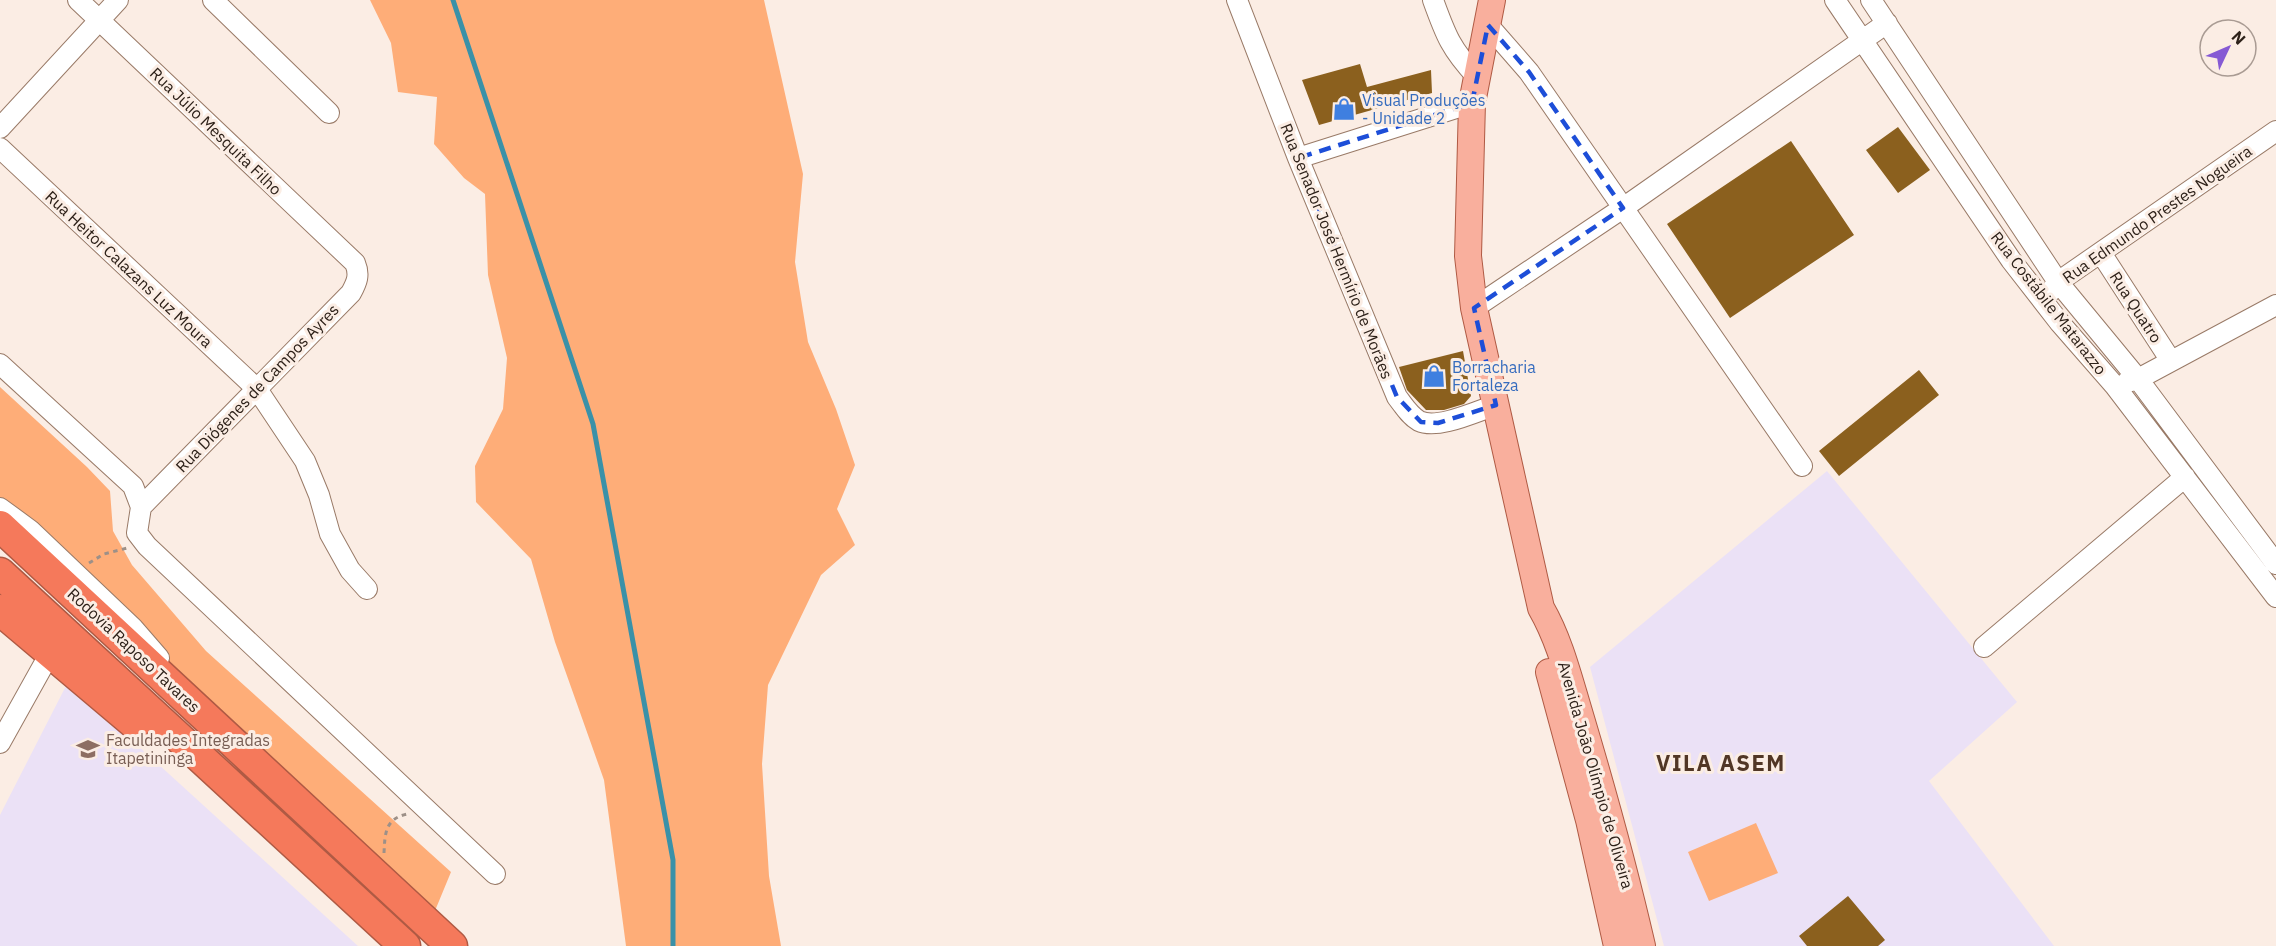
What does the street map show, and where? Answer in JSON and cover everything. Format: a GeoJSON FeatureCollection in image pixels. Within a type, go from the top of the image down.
{"type":"FeatureCollection","features":[{"type":"Feature","properties":{"kind":"highway","name":"Rodovia Raposo Tavares"},"geometry":{"type":"LineString","coordinates":[[0,526],[452,946]]}},
{"type":"Feature","properties":{"kind":"highway"},"geometry":{"type":"LineString","coordinates":[[0,573],[405,946]]}},
{"type":"Feature","properties":{"kind":"highway"},"geometry":{"type":"LineString","coordinates":[[0,610],[236,808],[324,872]]}},
{"type":"Feature","properties":{"kind":"main road","name":"Avenida João Olímpio de Oliveira"},"geometry":{"type":"LineString","coordinates":[[1492,0],[1472,103],[1468,256],[1474,308],[1541,608],[1554,630],[1596,766],[1642,946]]}},
{"type":"Feature","properties":{"kind":"main road","name":"Avenida João Olímpio de Oliveira"},"geometry":{"type":"LineString","coordinates":[[1541,608],[1538,635],[1589,820],[1617,946]]}},
{"type":"Feature","properties":{"kind":"street","name":"Rua Júlio Mesquita Filho"},"geometry":{"type":"LineString","coordinates":[[78,0],[355,263]]}},
{"type":"Feature","properties":{"kind":"street"},"geometry":{"type":"LineString","coordinates":[[0,128],[118,0]]}},
{"type":"Feature","properties":{"kind":"street"},"geometry":{"type":"LineString","coordinates":[[213,0],[329,113]]}},
{"type":"Feature","properties":{"kind":"street","name":"Rua Senador José Hermírio de Morães"},"geometry":{"type":"LineString","coordinates":[[1237,0],[1298,158],[1397,397],[1408,413],[1421,422],[1438,423],[1496,405]]}},
{"type":"Feature","properties":{"kind":"street"},"geometry":{"type":"LineString","coordinates":[[1433,0],[1451,46],[1477,77]]}},
{"type":"Feature","properties":{"kind":"street","name":"Rua Costábile Matarazzo"},"geometry":{"type":"LineString","coordinates":[[1834,0],[2011,260],[2115,386],[2276,597]]}},
{"type":"Feature","properties":{"kind":"street","name":"Rua Costábile Matarazzo"},"geometry":{"type":"LineString","coordinates":[[1871,0],[2058,282],[2138,379],[2276,564]]}},
{"type":"Feature","properties":{"kind":"street"},"geometry":{"type":"LineString","coordinates":[[1474,308],[1623,208],[1887,23]]}},
{"type":"Feature","properties":{"kind":"street"},"geometry":{"type":"LineString","coordinates":[[1488,25],[1530,72],[1802,466]]}},
{"type":"Feature","properties":{"kind":"street"},"geometry":{"type":"LineString","coordinates":[[1298,158],[1472,103]]}},
{"type":"Feature","properties":{"kind":"street","name":"Rua Edmundo Prestes Nogueira"},"geometry":{"type":"LineString","coordinates":[[2043,301],[2058,282],[2276,131]]}},
{"type":"Feature","properties":{"kind":"street","name":"Rua Heitor Calazans Luz Moura"},"geometry":{"type":"LineString","coordinates":[[0,148],[257,389],[305,461],[319,495],[330,534],[350,570],[368,589]]}},
{"type":"Feature","properties":{"kind":"street","name":"Rua Quatro"},"geometry":{"type":"LineString","coordinates":[[2101,253],[2171,361]]}},
{"type":"Feature","properties":{"kind":"street","name":"Rua Diógenes de Campos Ayres"},"geometry":{"type":"LineString","coordinates":[[141,507],[351,293],[357,282],[358,272],[355,263]]}},
{"type":"Feature","properties":{"kind":"street"},"geometry":{"type":"LineString","coordinates":[[2115,386],[2138,379],[2276,305]]}},
{"type":"Feature","properties":{"kind":"street"},"geometry":{"type":"LineString","coordinates":[[0,364],[132,486],[141,507],[137,533],[147,546],[495,874]]}},
{"type":"Feature","properties":{"kind":"street"},"geometry":{"type":"LineString","coordinates":[[1984,647],[2184,477]]}},
{"type":"Feature","properties":{"kind":"street"},"geometry":{"type":"LineString","coordinates":[[0,508],[30,530],[141,637],[216,727]]}},
{"type":"Feature","properties":{"kind":"street"},"geometry":{"type":"LineString","coordinates":[[0,743],[44,664]]}},
{"type":"Feature","properties":{"kind":"path"},"geometry":{"type":"LineString","coordinates":[[76,574],[104,554],[121,549],[147,546]]}},
{"type":"Feature","properties":{"kind":"path"},"geometry":{"type":"LineString","coordinates":[[381,881],[386,831],[391,822],[397,816],[427,810]]}},
{"type":"Feature","properties":{"kind":"highlighted area"},"geometry":{"type":"Polygon","coordinates":[[[1488,25],[1529,72],[1623,208],[1474,308],[1496,405],[1438,423],[1421,422],[1397,397],[1298,158],[1472,103],[1488,25]]]}},
{"type":"Feature","properties":{"kind":"shaded area"},"geometry":{"type":"Polygon","coordinates":[[[370,0],[764,0],[803,174],[795,262],[808,342],[836,409],[855,465],[837,509],[855,545],[821,575],[768,685],[762,764],[769,876],[781,946],[626,946],[604,780],[555,642],[531,559],[476,502],[475,466],[503,409],[507,358],[488,275],[485,194],[464,178],[434,144],[437,97],[398,92],[391,43],[370,0]]]}},
{"type":"Feature","properties":{"kind":"shaded area"},"geometry":{"type":"Polygon","coordinates":[[[0,387],[110,491],[113,531],[132,565],[206,651],[451,872],[432,918],[183,678],[113,601],[0,501],[0,387]]]}},
{"type":"Feature","properties":{"kind":"shaded area"},"geometry":{"type":"Polygon","coordinates":[[[1827,471],[2017,702],[1929,781],[2054,946],[1664,946],[1590,667],[1827,471]]]}},
{"type":"Feature","properties":{"kind":"shaded area","name":"Faculdades Integradas Itapetininga"},"geometry":{"type":"Polygon","coordinates":[[[68,682],[358,946],[0,946],[0,815],[68,682]]]}},
{"type":"Feature","properties":{"kind":"shaded area"},"geometry":{"type":"Polygon","coordinates":[[[1756,823],[1778,873],[1709,901],[1688,852],[1756,823]]]}},
{"type":"Feature","properties":{"kind":"building","name":"Visual Produções - Unidade 2"},"geometry":{"type":"Polygon","coordinates":[[[1360,64],[1367,87],[1431,70],[1432,93],[1319,125],[1302,80],[1360,64]]]}},
{"type":"Feature","properties":{"kind":"building"},"geometry":{"type":"Polygon","coordinates":[[[1898,127],[1930,170],[1898,193],[1866,150],[1898,127]]]}},
{"type":"Feature","properties":{"kind":"building"},"geometry":{"type":"Polygon","coordinates":[[[1791,141],[1854,235],[1730,318],[1667,224],[1791,141]]]}},
{"type":"Feature","properties":{"kind":"building","name":"Borracharia Fortaleza"},"geometry":{"type":"Polygon","coordinates":[[[1463,351],[1471,396],[1464,404],[1444,410],[1426,410],[1407,390],[1399,367],[1463,351]]]}},
{"type":"Feature","properties":{"kind":"building"},"geometry":{"type":"Polygon","coordinates":[[[1919,370],[1939,395],[1839,476],[1819,451],[1919,370]]]}},
{"type":"Feature","properties":{"kind":"building"},"geometry":{"type":"Polygon","coordinates":[[[1848,896],[1885,940],[1878,946],[1807,946],[1799,936],[1848,896]]]}},
{"type":"Feature","properties":{"kind":"waterway"},"geometry":{"type":"LineString","coordinates":[[453,0],[593,424],[673,860],[673,946]]}},
{"type":"Feature","properties":{"kind":"place","name":"Visual Produções - Unidade 2"},"geometry":{"type":"Point","coordinates":[1344,109]}},
{"type":"Feature","properties":{"kind":"place","name":"Borracharia Fortaleza"},"geometry":{"type":"Point","coordinates":[1434,376]}},
{"type":"Feature","properties":{"kind":"place","name":"Faculdades Integradas Itapetininga"},"geometry":{"type":"Point","coordinates":[88,749]}},
{"type":"Feature","properties":{"kind":"district","name":"VILA ASEM"},"geometry":{"type":"Point","coordinates":[1721,763]}}]}
